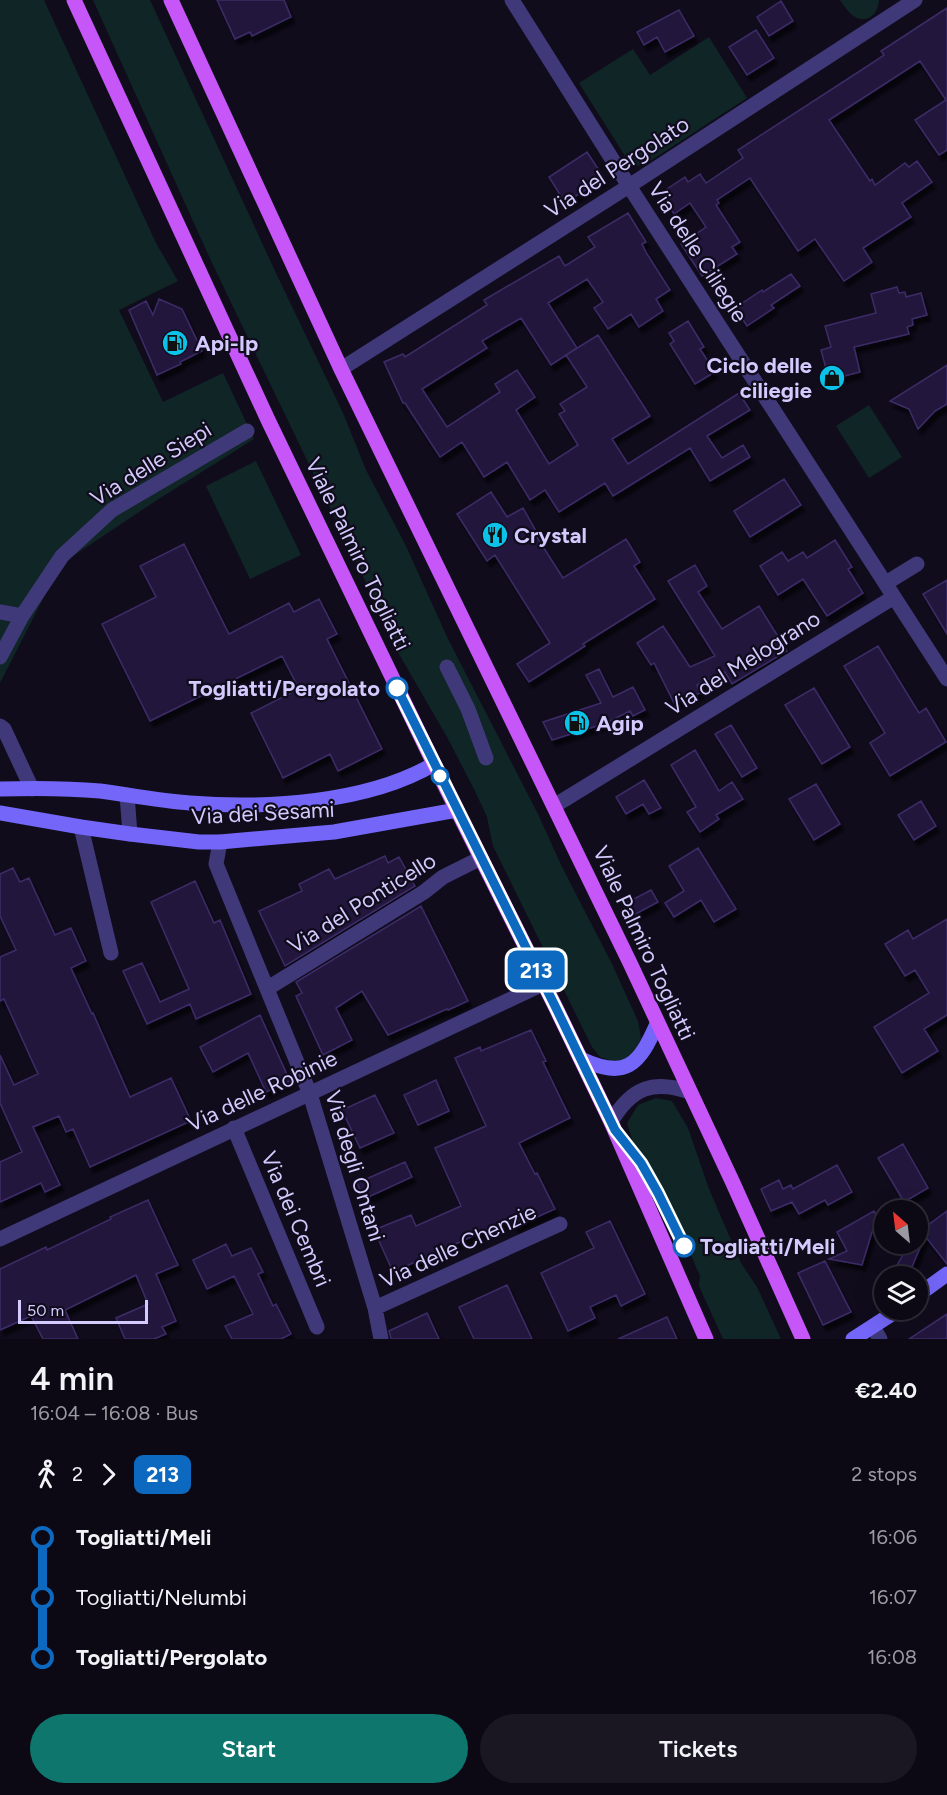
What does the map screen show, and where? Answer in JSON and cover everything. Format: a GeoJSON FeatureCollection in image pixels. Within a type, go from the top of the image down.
{"type":"FeatureCollection","features":[{"type":"Feature","properties":{"kind":"main road","name":"Viale Palmiro Togliatti"},"geometry":{"type":"LineString","coordinates":[[74,0],[273,430],[434,764],[611,1122],[706,1339]]}},
{"type":"Feature","properties":{"kind":"main road","name":"Viale Palmiro Togliatti"},"geometry":{"type":"LineString","coordinates":[[171,0],[341,369],[554,806],[746,1210],[803,1339]]}},
{"type":"Feature","properties":{"kind":"street","name":"Via delle Ciliegie"},"geometry":{"type":"LineString","coordinates":[[512,0],[629,186],[947,679]]}},
{"type":"Feature","properties":{"kind":"street","name":"Via del Pergolato"},"geometry":{"type":"LineString","coordinates":[[341,369],[629,186],[915,0]]}},
{"type":"Feature","properties":{"kind":"street","name":"Via delle Siepi"},"geometry":{"type":"LineString","coordinates":[[0,657],[22,616],[62,556],[112,510],[246,431]]}},
{"type":"Feature","properties":{"kind":"street"},"geometry":{"type":"LineString","coordinates":[[886,583],[917,564]]}},
{"type":"Feature","properties":{"kind":"street","name":"Via del Melograno"},"geometry":{"type":"LineString","coordinates":[[554,806],[894,597]]}},
{"type":"Feature","properties":{"kind":"street"},"geometry":{"type":"LineString","coordinates":[[0,612],[22,616]]}},
{"type":"Feature","properties":{"kind":"street"},"geometry":{"type":"LineString","coordinates":[[447,667],[468,709],[486,758]]}},
{"type":"Feature","properties":{"kind":"street"},"geometry":{"type":"LineString","coordinates":[[0,726],[4,729],[32,789]]}},
{"type":"Feature","properties":{"kind":"street","name":"Via dei Sesami"},"geometry":{"type":"LineString","coordinates":[[0,789],[79,790],[190,803],[260,804],[345,796],[393,784],[434,764]]}},
{"type":"Feature","properties":{"kind":"street"},"geometry":{"type":"LineString","coordinates":[[127,795],[130,834]]}},
{"type":"Feature","properties":{"kind":"street","name":"Via dei Sesami"},"geometry":{"type":"LineString","coordinates":[[0,813],[130,834],[199,842],[220,842],[334,832],[457,810]]}},
{"type":"Feature","properties":{"kind":"street"},"geometry":{"type":"LineString","coordinates":[[81,827],[111,953]]}},
{"type":"Feature","properties":{"kind":"street","name":"Via degli Ontani"},"geometry":{"type":"LineString","coordinates":[[220,842],[216,864],[310,1094],[375,1308],[381,1339]]}},
{"type":"Feature","properties":{"kind":"street","name":"Via del Ponticello"},"geometry":{"type":"LineString","coordinates":[[268,988],[424,892],[443,877],[481,858]]}},
{"type":"Feature","properties":{"kind":"street","name":"Via delle Robinie"},"geometry":{"type":"LineString","coordinates":[[0,1239],[543,984]]}},
{"type":"Feature","properties":{"kind":"street"},"geometry":{"type":"LineString","coordinates":[[581,1059],[604,1069],[622,1068],[640,1057],[657,1024]]}},
{"type":"Feature","properties":{"kind":"street"},"geometry":{"type":"LineString","coordinates":[[611,1122],[621,1106],[632,1096],[651,1086],[675,1087],[690,1092]]}},
{"type":"Feature","properties":{"kind":"street","name":"Via dei Cembri"},"geometry":{"type":"LineString","coordinates":[[234,1128],[317,1327]]}},
{"type":"Feature","properties":{"kind":"street","name":"Via delle Chenzie"},"geometry":{"type":"LineString","coordinates":[[375,1308],[560,1224]]}},
{"type":"Feature","properties":{"kind":"street"},"geometry":{"type":"LineString","coordinates":[[928,1288],[947,1274]]}},
{"type":"Feature","properties":{"kind":"street"},"geometry":{"type":"LineString","coordinates":[[853,1339],[877,1333],[889,1320]]}},
{"type":"Feature","properties":{"kind":"green space"},"geometry":{"type":"Polygon","coordinates":[[[0,0],[44,0],[156,243],[178,281],[119,310],[163,402],[223,373],[254,439],[70,558],[46,593],[0,683],[0,0]]]}},
{"type":"Feature","properties":{"kind":"green space"},"geometry":{"type":"Polygon","coordinates":[[[93,0],[150,0],[343,413],[366,470],[406,546],[448,639],[538,814],[638,1021],[641,1038],[636,1050],[624,1060],[611,1061],[600,1057],[592,1047],[493,846],[487,817],[474,789],[392,642],[370,591],[212,263],[93,0]]]}},
{"type":"Feature","properties":{"kind":"green space"},"geometry":{"type":"Polygon","coordinates":[[[840,0],[879,0],[876,11],[872,15],[859,19],[848,11],[840,0]]]}},
{"type":"Feature","properties":{"kind":"green space"},"geometry":{"type":"Polygon","coordinates":[[[709,37],[747,98],[644,165],[630,164],[579,83],[633,49],[650,75],[709,37]]]}},
{"type":"Feature","properties":{"kind":"green space"},"geometry":{"type":"Polygon","coordinates":[[[869,405],[902,457],[869,478],[836,426],[869,405]]]}},
{"type":"Feature","properties":{"kind":"green space"},"geometry":{"type":"Polygon","coordinates":[[[256,461],[301,555],[250,579],[206,486],[256,461]]]}},
{"type":"Feature","properties":{"kind":"green space"},"geometry":{"type":"Polygon","coordinates":[[[656,1098],[672,1101],[688,1128],[709,1189],[741,1263],[757,1287],[781,1339],[723,1339],[699,1286],[700,1276],[668,1202],[636,1152],[627,1123],[638,1105],[656,1098]]]}},
{"type":"Feature","properties":{"kind":"building"},"geometry":{"type":"Polygon","coordinates":[[[217,0],[284,0],[291,17],[252,36],[250,32],[235,39],[217,0]]]}},
{"type":"Feature","properties":{"kind":"building"},"geometry":{"type":"Polygon","coordinates":[[[781,1],[793,21],[769,36],[757,17],[781,1]]]}},
{"type":"Feature","properties":{"kind":"building"},"geometry":{"type":"Polygon","coordinates":[[[947,8],[947,150],[939,155],[915,120],[946,100],[920,61],[829,120],[875,185],[905,163],[909,167],[917,161],[932,182],[902,203],[911,217],[863,248],[872,262],[844,281],[815,239],[798,251],[750,178],[717,200],[719,203],[716,205],[740,242],[732,247],[737,254],[702,276],[681,244],[706,227],[690,203],[674,214],[661,193],[685,177],[688,182],[700,174],[706,183],[743,158],[738,150],[884,55],[881,51],[947,8]]]}},
{"type":"Feature","properties":{"kind":"building"},"geometry":{"type":"Polygon","coordinates":[[[679,10],[694,36],[665,52],[657,37],[644,45],[637,32],[679,10]]]}},
{"type":"Feature","properties":{"kind":"building"},"geometry":{"type":"Polygon","coordinates":[[[756,30],[774,58],[747,75],[729,47],[756,30]]]}},
{"type":"Feature","properties":{"kind":"building"},"geometry":{"type":"Polygon","coordinates":[[[587,152],[604,178],[565,203],[549,177],[587,152]]]}},
{"type":"Feature","properties":{"kind":"building"},"geometry":{"type":"Polygon","coordinates":[[[628,213],[646,242],[642,244],[647,254],[670,290],[656,299],[663,311],[639,327],[631,314],[608,329],[594,308],[603,302],[587,279],[548,303],[577,348],[573,351],[598,335],[650,416],[612,439],[628,464],[739,393],[750,410],[707,436],[722,458],[743,445],[750,457],[710,481],[690,448],[613,496],[605,483],[559,512],[545,490],[530,500],[507,462],[484,477],[462,442],[440,457],[403,403],[384,362],[403,354],[405,357],[487,305],[484,300],[559,256],[565,266],[595,247],[588,237],[628,213]],[[521,318],[482,341],[487,348],[422,389],[447,427],[500,392],[495,384],[517,370],[535,397],[516,410],[549,464],[578,445],[559,414],[565,411],[560,404],[587,387],[566,355],[551,365],[521,318]]]}},
{"type":"Feature","properties":{"kind":"building"},"geometry":{"type":"Polygon","coordinates":[[[791,274],[800,286],[771,305],[774,308],[747,326],[735,308],[791,274]]]}},
{"type":"Feature","properties":{"kind":"building"},"geometry":{"type":"Polygon","coordinates":[[[897,287],[899,293],[905,292],[906,297],[921,293],[927,315],[912,319],[913,325],[907,327],[909,334],[854,347],[860,372],[829,380],[821,350],[831,347],[825,326],[876,313],[871,294],[897,287]]]}},
{"type":"Feature","properties":{"kind":"building"},"geometry":{"type":"Polygon","coordinates":[[[159,299],[182,309],[202,351],[157,375],[129,310],[146,301],[153,315],[159,299]]]}},
{"type":"Feature","properties":{"kind":"building"},"geometry":{"type":"Polygon","coordinates":[[[688,321],[704,347],[700,349],[715,372],[695,384],[670,344],[674,341],[669,333],[688,321]]]}},
{"type":"Feature","properties":{"kind":"building"},"geometry":{"type":"Polygon","coordinates":[[[947,365],[947,404],[935,411],[918,429],[909,409],[890,401],[947,365]]]}},
{"type":"Feature","properties":{"kind":"building"},"geometry":{"type":"Polygon","coordinates":[[[784,479],[801,505],[750,537],[734,511],[784,479]]]}},
{"type":"Feature","properties":{"kind":"building"},"geometry":{"type":"Polygon","coordinates":[[[491,492],[507,517],[523,508],[535,529],[533,531],[563,578],[626,539],[640,562],[634,566],[655,599],[583,644],[585,646],[529,682],[517,664],[550,643],[495,555],[487,561],[457,514],[491,492]]]}},
{"type":"Feature","properties":{"kind":"building"},"geometry":{"type":"Polygon","coordinates":[[[835,540],[852,567],[848,569],[863,593],[827,616],[803,579],[778,595],[760,566],[782,552],[788,561],[803,552],[807,558],[835,540]]]}},
{"type":"Feature","properties":{"kind":"building"},"geometry":{"type":"Polygon","coordinates":[[[184,544],[229,634],[289,603],[294,612],[319,599],[337,634],[327,639],[382,749],[338,771],[330,754],[283,778],[251,713],[299,689],[282,656],[150,721],[102,624],[156,597],[140,566],[184,544]]]}},
{"type":"Feature","properties":{"kind":"building"},"geometry":{"type":"Polygon","coordinates":[[[695,565],[707,586],[698,592],[722,629],[759,606],[787,651],[732,684],[725,672],[697,685],[700,693],[674,703],[654,663],[651,665],[637,643],[663,626],[690,667],[715,656],[668,581],[695,565]]]}},
{"type":"Feature","properties":{"kind":"building"},"geometry":{"type":"Polygon","coordinates":[[[947,580],[947,634],[923,594],[947,580]]]}},
{"type":"Feature","properties":{"kind":"building"},"geometry":{"type":"Polygon","coordinates":[[[878,646],[919,713],[926,708],[946,742],[890,776],[870,743],[885,733],[844,666],[878,646]]]}},
{"type":"Feature","properties":{"kind":"building"},"geometry":{"type":"Polygon","coordinates":[[[599,669],[613,697],[633,687],[645,710],[633,716],[630,711],[606,723],[552,740],[543,722],[601,703],[586,675],[599,669]]]}},
{"type":"Feature","properties":{"kind":"building"},"geometry":{"type":"Polygon","coordinates":[[[814,688],[850,747],[822,764],[785,705],[814,688]]]}},
{"type":"Feature","properties":{"kind":"building"},"geometry":{"type":"Polygon","coordinates":[[[731,725],[757,768],[742,777],[715,734],[731,725]]]}},
{"type":"Feature","properties":{"kind":"building"},"geometry":{"type":"Polygon","coordinates":[[[695,750],[719,791],[732,782],[743,799],[716,815],[719,819],[700,832],[687,812],[696,807],[671,765],[695,750]]]}},
{"type":"Feature","properties":{"kind":"building"},"geometry":{"type":"Polygon","coordinates":[[[644,780],[661,808],[649,814],[643,804],[626,814],[616,797],[644,780]]]}},
{"type":"Feature","properties":{"kind":"building"},"geometry":{"type":"Polygon","coordinates":[[[816,784],[840,824],[814,840],[789,799],[816,784]]]}},
{"type":"Feature","properties":{"kind":"building"},"geometry":{"type":"Polygon","coordinates":[[[921,801],[936,826],[914,840],[898,815],[921,801]]]}},
{"type":"Feature","properties":{"kind":"building"},"geometry":{"type":"Polygon","coordinates":[[[698,848],[736,909],[714,922],[701,900],[674,917],[665,903],[684,891],[669,866],[698,848]]]}},
{"type":"Feature","properties":{"kind":"building"},"geometry":{"type":"Polygon","coordinates":[[[385,856],[388,863],[399,857],[415,886],[285,966],[259,911],[302,891],[299,884],[329,869],[335,879],[385,856]]]}},
{"type":"Feature","properties":{"kind":"building"},"geometry":{"type":"Polygon","coordinates":[[[13,868],[20,882],[29,878],[55,935],[71,928],[86,961],[71,968],[130,1097],[171,1078],[191,1121],[90,1167],[73,1129],[66,1132],[59,1116],[33,1127],[60,1185],[45,1192],[41,1183],[0,1202],[0,1162],[22,1152],[0,1103],[0,1055],[14,1085],[38,1074],[4,999],[0,1001],[0,957],[16,950],[0,916],[0,874],[13,868]]]}},
{"type":"Feature","properties":{"kind":"building"},"geometry":{"type":"Polygon","coordinates":[[[195,881],[214,923],[220,920],[251,994],[196,1019],[190,1004],[147,1024],[123,971],[142,963],[160,1002],[189,989],[151,902],[195,881]]]}},
{"type":"Feature","properties":{"kind":"building"},"geometry":{"type":"Polygon","coordinates":[[[651,890],[658,902],[632,916],[626,903],[651,890]]]}},
{"type":"Feature","properties":{"kind":"building"},"geometry":{"type":"Polygon","coordinates":[[[421,906],[468,1001],[388,1035],[362,991],[336,1008],[352,1040],[323,1055],[296,996],[302,993],[296,982],[421,906]]]}},
{"type":"Feature","properties":{"kind":"building"},"geometry":{"type":"Polygon","coordinates":[[[947,919],[947,1015],[924,1029],[938,1051],[902,1073],[874,1027],[929,993],[915,970],[905,976],[885,944],[908,930],[913,939],[947,919]]]}},
{"type":"Feature","properties":{"kind":"building"},"geometry":{"type":"Polygon","coordinates":[[[260,1015],[290,1081],[266,1092],[248,1053],[213,1072],[200,1047],[260,1015]]]}},
{"type":"Feature","properties":{"kind":"building"},"geometry":{"type":"Polygon","coordinates":[[[531,1030],[546,1061],[543,1062],[570,1118],[519,1143],[555,1209],[515,1227],[511,1219],[393,1272],[374,1230],[411,1215],[416,1226],[461,1206],[435,1148],[486,1126],[455,1058],[480,1047],[481,1051],[531,1030]]]}},
{"type":"Feature","properties":{"kind":"building"},"geometry":{"type":"Polygon","coordinates":[[[436,1080],[449,1111],[418,1125],[404,1095],[436,1080]]]}},
{"type":"Feature","properties":{"kind":"building"},"geometry":{"type":"Polygon","coordinates":[[[375,1095],[394,1133],[360,1148],[342,1110],[375,1095]]]}},
{"type":"Feature","properties":{"kind":"building"},"geometry":{"type":"Polygon","coordinates":[[[903,1144],[928,1188],[907,1200],[903,1200],[878,1158],[903,1144]]]}},
{"type":"Feature","properties":{"kind":"building"},"geometry":{"type":"Polygon","coordinates":[[[405,1162],[412,1177],[364,1199],[357,1183],[405,1162]]]}},
{"type":"Feature","properties":{"kind":"building"},"geometry":{"type":"Polygon","coordinates":[[[837,1165],[852,1192],[828,1205],[825,1200],[799,1214],[792,1202],[771,1211],[761,1189],[779,1180],[783,1189],[791,1185],[793,1189],[837,1165]]]}},
{"type":"Feature","properties":{"kind":"building"},"geometry":{"type":"Polygon","coordinates":[[[148,1200],[178,1265],[156,1274],[176,1321],[162,1327],[166,1334],[154,1339],[125,1339],[116,1318],[148,1304],[136,1275],[65,1310],[78,1339],[43,1339],[31,1316],[0,1330],[0,1269],[46,1247],[47,1250],[148,1200]]]}},
{"type":"Feature","properties":{"kind":"building"},"geometry":{"type":"Polygon","coordinates":[[[874,1211],[874,1231],[862,1265],[829,1259],[847,1251],[837,1232],[874,1211]]]}},
{"type":"Feature","properties":{"kind":"building"},"geometry":{"type":"Polygon","coordinates":[[[947,1211],[947,1264],[928,1240],[928,1225],[947,1211]]]}},
{"type":"Feature","properties":{"kind":"building"},"geometry":{"type":"Polygon","coordinates":[[[610,1221],[645,1294],[621,1306],[616,1295],[590,1307],[595,1318],[568,1331],[541,1273],[594,1248],[586,1232],[610,1221]]]}},
{"type":"Feature","properties":{"kind":"building"},"geometry":{"type":"Polygon","coordinates":[[[226,1244],[232,1256],[251,1248],[263,1272],[258,1274],[273,1306],[276,1304],[291,1334],[281,1339],[232,1339],[225,1326],[253,1314],[234,1276],[207,1289],[193,1260],[226,1244]]]}},
{"type":"Feature","properties":{"kind":"building"},"geometry":{"type":"Polygon","coordinates":[[[903,1254],[917,1254],[912,1266],[897,1266],[903,1254]]]}},
{"type":"Feature","properties":{"kind":"building"},"geometry":{"type":"Polygon","coordinates":[[[825,1261],[851,1312],[823,1325],[798,1273],[825,1261]]]}},
{"type":"Feature","properties":{"kind":"building"},"geometry":{"type":"Polygon","coordinates":[[[507,1285],[532,1339],[474,1339],[459,1307],[507,1285]]]}},
{"type":"Feature","properties":{"kind":"building"},"geometry":{"type":"Polygon","coordinates":[[[427,1313],[439,1339],[391,1339],[389,1331],[427,1313]]]}},
{"type":"Feature","properties":{"kind":"building"},"geometry":{"type":"Polygon","coordinates":[[[947,1314],[947,1339],[909,1339],[947,1314]]]}},
{"type":"Feature","properties":{"kind":"building"},"geometry":{"type":"Polygon","coordinates":[[[667,1317],[677,1339],[618,1339],[667,1317]]]}},
{"type":"Feature","properties":{"kind":"bus line","name":"213"},"geometry":{"type":"LineString","coordinates":[[397,688],[615,1130],[641,1163],[684,1246]]}},
{"type":"Feature","properties":{"kind":"place","name":"Api-Ip"},"geometry":{"type":"Point","coordinates":[175,343]}},
{"type":"Feature","properties":{"kind":"place","name":"Ciclo delle ciliegie"},"geometry":{"type":"Point","coordinates":[832,378]}},
{"type":"Feature","properties":{"kind":"place","name":"Crystal"},"geometry":{"type":"Point","coordinates":[495,535]}},
{"type":"Feature","properties":{"kind":"place","name":"Togliatti/Pergolato"},"geometry":{"type":"Point","coordinates":[397,688]}},
{"type":"Feature","properties":{"kind":"place","name":"Agip"},"geometry":{"type":"Point","coordinates":[577,723]}},
{"type":"Feature","properties":{"kind":"place","name":"Togliatti/Meli"},"geometry":{"type":"Point","coordinates":[684,1246]}}]}
